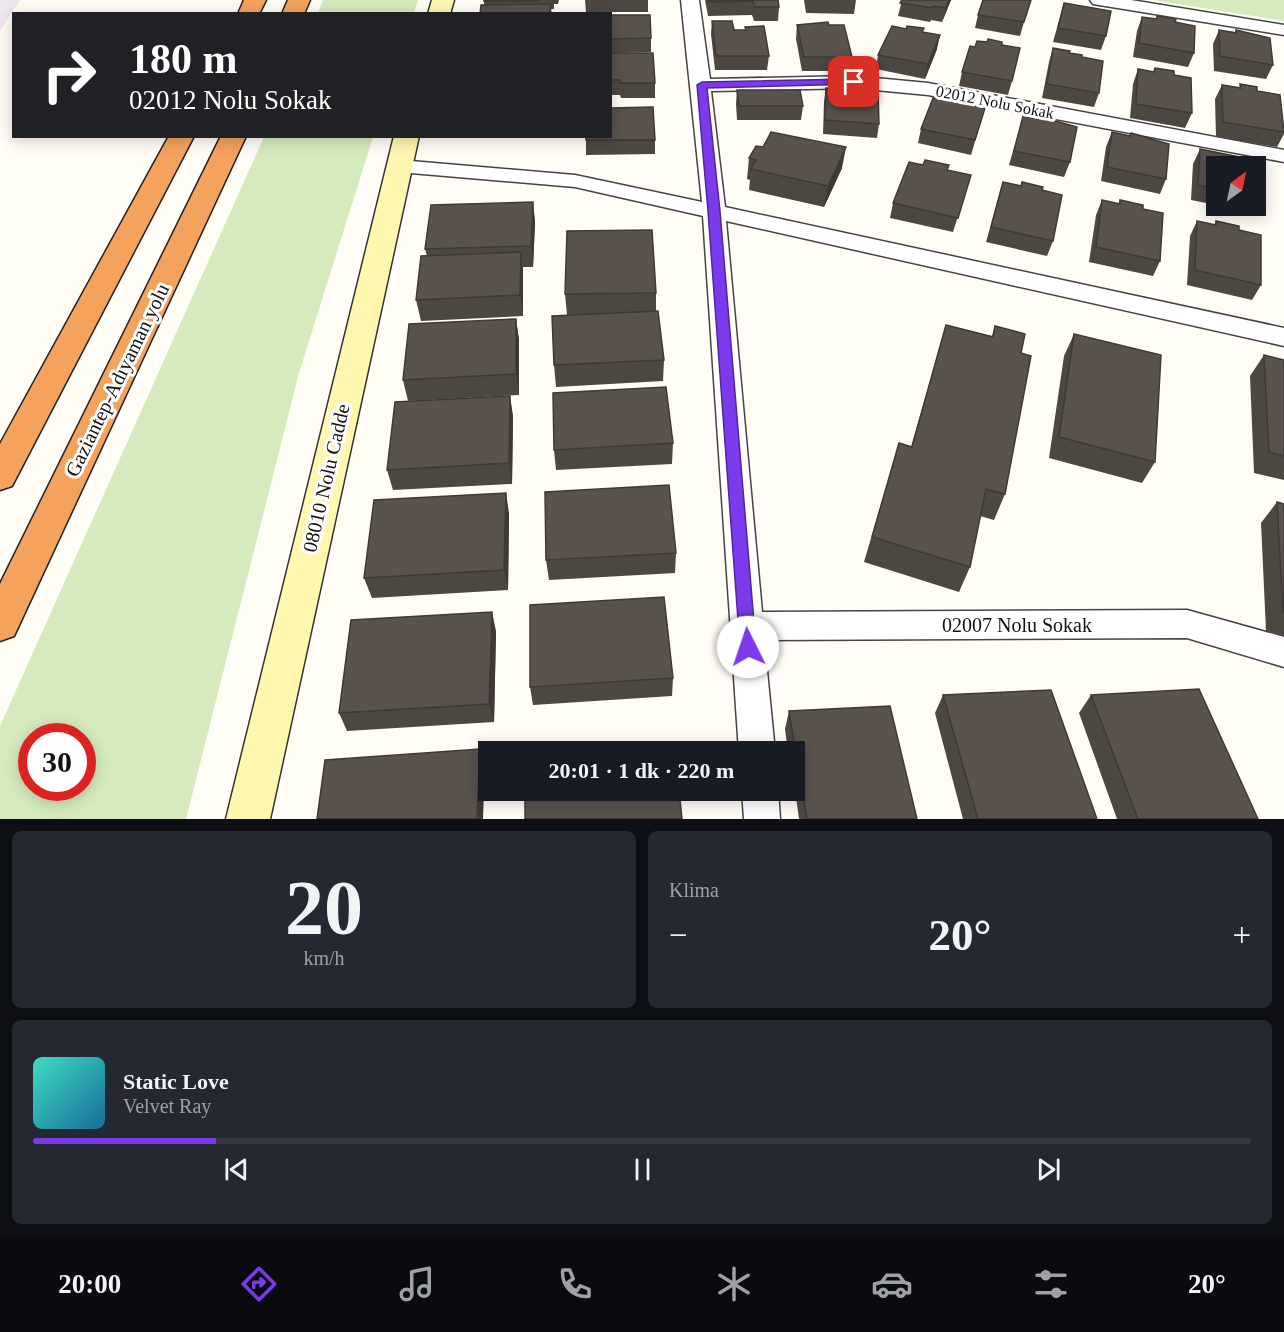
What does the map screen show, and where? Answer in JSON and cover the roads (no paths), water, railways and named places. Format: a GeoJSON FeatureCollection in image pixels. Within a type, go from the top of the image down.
{"type":"FeatureCollection","features":[{"type":"Feature","properties":{"kind":"highway"},"geometry":{"type":"LineString","coordinates":[[0,476],[181,138]]}},
{"type":"Feature","properties":{"kind":"highway","name":"Gaziantep-Adıyaman yolu"},"geometry":{"type":"LineString","coordinates":[[0,624],[233,138]]}},
{"type":"Feature","properties":{"kind":"street"},"geometry":{"type":"LineString","coordinates":[[690,0],[702,85],[714,211],[756,741]]}},
{"type":"Feature","properties":{"kind":"street"},"geometry":{"type":"LineString","coordinates":[[1099,0],[1284,30]]}},
{"type":"Feature","properties":{"kind":"street","name":"02012 Nolu Sokak"},"geometry":{"type":"LineString","coordinates":[[702,85],[854,82],[928,89],[1284,156]]}},
{"type":"Feature","properties":{"kind":"street"},"geometry":{"type":"LineString","coordinates":[[403,151],[575,181],[1284,337]]}},
{"type":"Feature","properties":{"kind":"street","name":"08010 Nolu Cadde"},"geometry":{"type":"LineString","coordinates":[[248,819],[403,151]]}},
{"type":"Feature","properties":{"kind":"street","name":"02007 Nolu Sokak"},"geometry":{"type":"LineString","coordinates":[[746,626],[1187,624],[1284,652]]}},
{"type":"Feature","properties":{"kind":"street"},"geometry":{"type":"LineString","coordinates":[[761,801],[762,819]]}}]}
